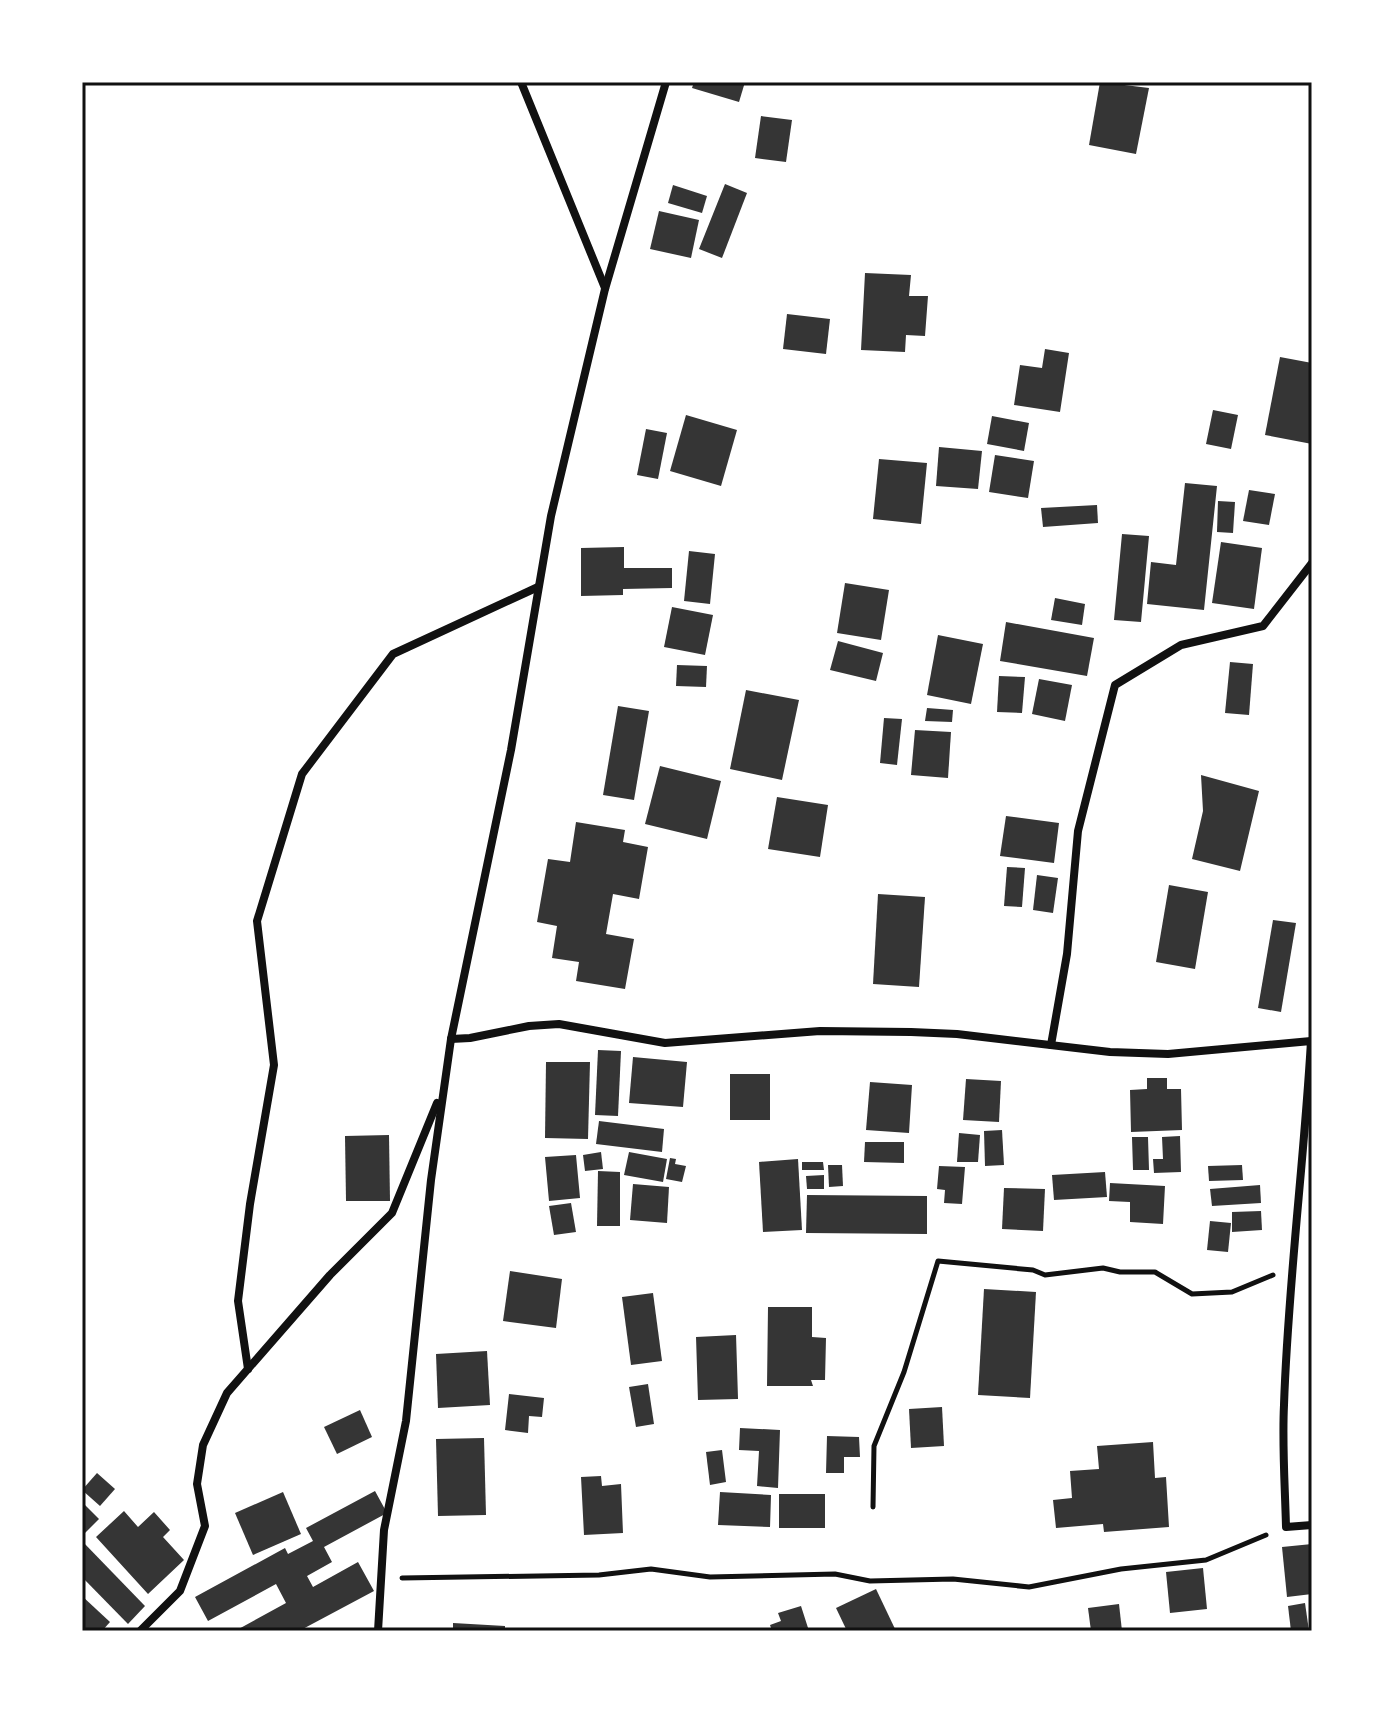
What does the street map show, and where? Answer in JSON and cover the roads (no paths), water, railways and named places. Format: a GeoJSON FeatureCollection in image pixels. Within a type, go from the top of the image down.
{"type":"FeatureCollection","features":[{"type":"Feature","properties":{"kind":"street"},"geometry":{"type":"LineString","coordinates":[[521,82],[605,289]]}},
{"type":"Feature","properties":{"kind":"street"},"geometry":{"type":"LineString","coordinates":[[378,1631],[391,1488],[406,1421],[442,1091],[451,1039],[511,750],[551,516],[605,289],[666,82]]}},
{"type":"Feature","properties":{"kind":"street"},"geometry":{"type":"LineString","coordinates":[[1051,1045],[1067,954],[1078,831],[1115,685],[1181,645],[1263,626],[1312,563]]}},
{"type":"Feature","properties":{"kind":"street"},"geometry":{"type":"LineString","coordinates":[[248,1369],[238,1301],[250,1204],[274,1065],[257,921],[302,774],[393,654],[538,587]]}},
{"type":"Feature","properties":{"kind":"street"},"geometry":{"type":"LineString","coordinates":[[451,1039],[559,1024],[665,1043],[820,1031],[957,1034],[1168,1054],[1312,1041],[1305,1152],[1292,1268],[1284,1407],[1286,1527],[1312,1525]]}},
{"type":"Feature","properties":{"kind":"street"},"geometry":{"type":"LineString","coordinates":[[140,1631],[180,1591],[205,1526],[197,1484],[203,1445],[227,1393],[330,1275],[392,1213],[442,1091]]}}]}
